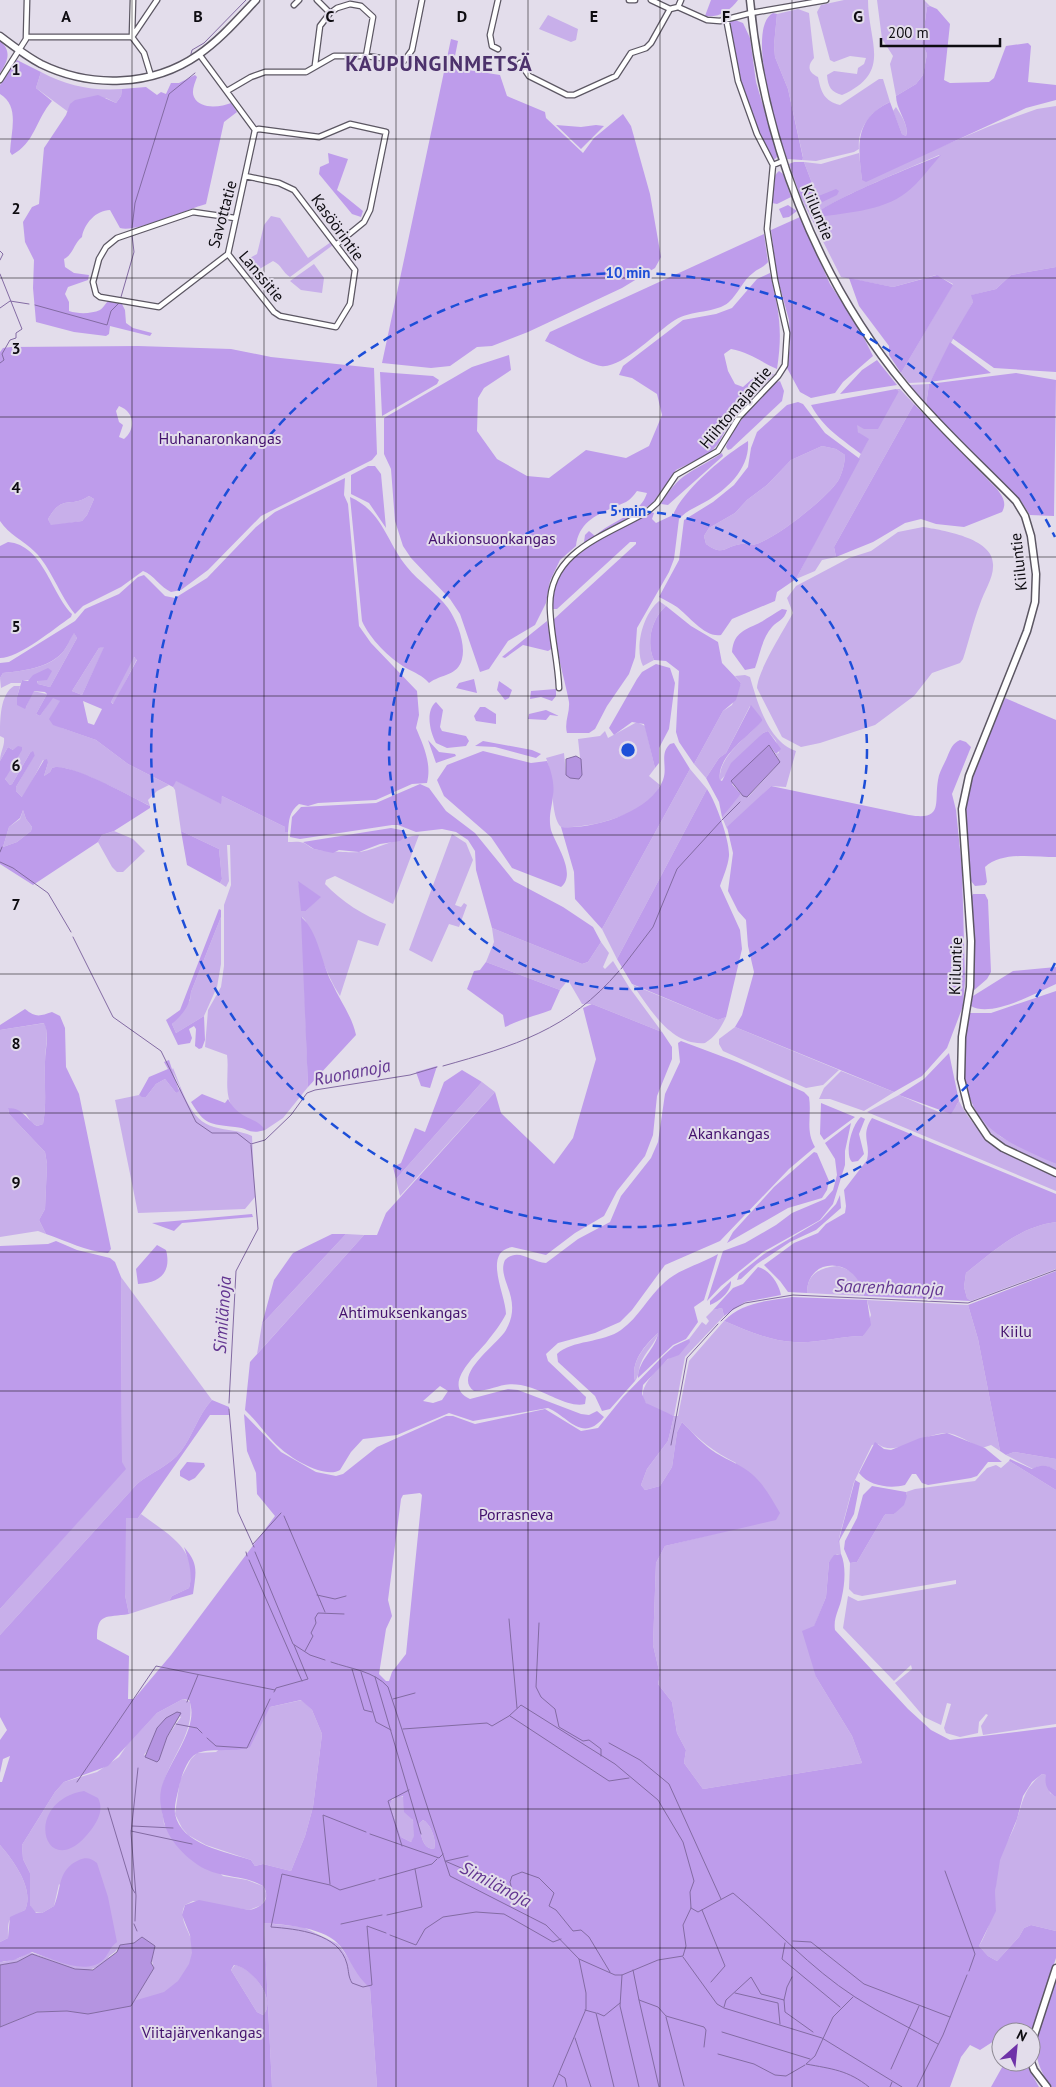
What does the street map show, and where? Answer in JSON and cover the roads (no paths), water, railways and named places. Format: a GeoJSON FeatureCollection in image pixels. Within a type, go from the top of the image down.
{"type":"FeatureCollection","features":[{"type":"Feature","properties":{"kind":"street"},"geometry":{"type":"LineString","coordinates":[[0,80],[20,51],[27,37],[27,0]]}},
{"type":"Feature","properties":{"kind":"street"},"geometry":{"type":"LineString","coordinates":[[133,0],[132,37],[144,53],[151,76]]}},
{"type":"Feature","properties":{"kind":"street"},"geometry":{"type":"LineString","coordinates":[[132,37],[157,0]]}},
{"type":"Feature","properties":{"kind":"street"},"geometry":{"type":"LineString","coordinates":[[0,36],[20,51],[50,68],[83,78],[114,81],[151,76],[199,54],[256,0]]}},
{"type":"Feature","properties":{"kind":"street"},"geometry":{"type":"LineString","coordinates":[[294,5],[298,0]]}},
{"type":"Feature","properties":{"kind":"street"},"geometry":{"type":"LineString","coordinates":[[317,0],[330,13]]}},
{"type":"Feature","properties":{"kind":"street"},"geometry":{"type":"LineString","coordinates":[[226,91],[251,77],[265,72],[306,72],[315,65],[334,56],[366,56],[404,61],[412,50],[422,0]]}},
{"type":"Feature","properties":{"kind":"street"},"geometry":{"type":"LineString","coordinates":[[498,0],[490,40],[492,46],[498,49]]}},
{"type":"Feature","properties":{"kind":"street"},"geometry":{"type":"LineString","coordinates":[[629,0],[635,0]]}},
{"type":"Feature","properties":{"kind":"street"},"geometry":{"type":"LineString","coordinates":[[652,0],[670,9],[678,7],[707,20],[720,21],[751,13],[826,0]]}},
{"type":"Feature","properties":{"kind":"street"},"geometry":{"type":"LineString","coordinates":[[678,7],[681,0]]}},
{"type":"Feature","properties":{"kind":"street","name":"Kiiluntie"},"geometry":{"type":"LineString","coordinates":[[750,0],[763,82],[783,161],[818,248],[848,303],[874,343],[923,407],[1016,501],[1025,516],[1029,528],[1036,574],[1033,612],[969,776],[962,809],[971,941],[970,987],[962,1037],[960,1079],[968,1107],[988,1137],[1003,1148],[1056,1173]]}},
{"type":"Feature","properties":{"kind":"street"},"geometry":{"type":"LineString","coordinates":[[315,65],[320,26],[330,13],[337,8],[350,4],[360,6],[374,17],[366,56]]}},
{"type":"Feature","properties":{"kind":"street"},"geometry":{"type":"LineString","coordinates":[[520,63],[529,76],[567,95],[574,95],[616,76],[631,53],[646,48],[652,43],[670,9]]}},
{"type":"Feature","properties":{"kind":"street"},"geometry":{"type":"LineString","coordinates":[[726,18],[738,81],[757,134],[773,165],[783,161]]}},
{"type":"Feature","properties":{"kind":"street"},"geometry":{"type":"LineString","coordinates":[[27,37],[132,37]]}},
{"type":"Feature","properties":{"kind":"street"},"geometry":{"type":"LineString","coordinates":[[199,54],[255,130],[319,137],[350,124],[386,132],[370,210],[364,222],[337,244]]}},
{"type":"Feature","properties":{"kind":"street","name":"Savottatie"},"geometry":{"type":"LineString","coordinates":[[235,218],[193,212],[117,238],[106,247],[99,259],[93,282],[96,294],[100,297],[159,306],[228,254],[255,130]]}},
{"type":"Feature","properties":{"kind":"street","name":"Hiihtomajantie"},"geometry":{"type":"LineString","coordinates":[[559,688],[550,605],[554,578],[560,567],[579,550],[648,511],[657,503],[676,476],[714,455],[739,417],[778,376],[785,365],[787,333],[775,280],[767,229],[773,165]]}},
{"type":"Feature","properties":{"kind":"street","name":"Kasöörintie"},"geometry":{"type":"LineString","coordinates":[[245,176],[279,183],[294,190],[355,270],[356,277],[350,304],[336,328]]}},
{"type":"Feature","properties":{"kind":"street","name":"Lanssitie"},"geometry":{"type":"LineString","coordinates":[[228,254],[274,312],[280,316],[336,328]]}},
{"type":"Feature","properties":{"kind":"street"},"geometry":{"type":"LineString","coordinates":[[1038,2022],[1056,1968]]}},
{"type":"Feature","properties":{"kind":"street"},"geometry":{"type":"LineString","coordinates":[[1036,2072],[1047,2087]]}},
{"type":"Feature","properties":{"kind":"waterway"},"geometry":{"type":"LineString","coordinates":[[191,54],[192,50],[204,43],[246,0]]}},
{"type":"Feature","properties":{"kind":"waterway"},"geometry":{"type":"LineString","coordinates":[[132,228],[135,203],[169,94],[195,73]]}},
{"type":"Feature","properties":{"kind":"waterway"},"geometry":{"type":"LineString","coordinates":[[121,297],[134,252],[132,235]]}},
{"type":"Feature","properties":{"kind":"waterway"},"geometry":{"type":"LineString","coordinates":[[0,251],[3,254],[0,260]]}},
{"type":"Feature","properties":{"kind":"waterway"},"geometry":{"type":"LineString","coordinates":[[0,274],[22,329],[16,333],[16,338],[10,340],[2,354],[4,360],[0,363]]}},
{"type":"Feature","properties":{"kind":"waterway"},"geometry":{"type":"LineString","coordinates":[[0,308],[10,301],[29,304]]}},
{"type":"Feature","properties":{"kind":"waterway"},"geometry":{"type":"LineString","coordinates":[[35,305],[107,325],[111,311],[119,303]]}},
{"type":"Feature","properties":{"kind":"waterway","name":"Ruonanoja"},"geometry":{"type":"LineString","coordinates":[[722,820],[740,802]]}},
{"type":"Feature","properties":{"kind":"waterway","name":"Ruonanoja"},"geometry":{"type":"LineString","coordinates":[[621,969],[653,927],[677,869],[721,821]]}},
{"type":"Feature","properties":{"kind":"waterway"},"geometry":{"type":"LineString","coordinates":[[0,852],[2,847]]}},
{"type":"Feature","properties":{"kind":"waterway","name":"Ruonanoja"},"geometry":{"type":"LineString","coordinates":[[0,862],[13,868],[48,893],[71,932]]}},
{"type":"Feature","properties":{"kind":"waterway","name":"Ruonanoja"},"geometry":{"type":"LineString","coordinates":[[73,937],[113,1017],[161,1051],[196,1122],[212,1133],[237,1133],[251,1144],[265,1140],[291,1115],[307,1093],[315,1090],[410,1075],[437,1067]]}},
{"type":"Feature","properties":{"kind":"waterway","name":"Ruonanoja"},"geometry":{"type":"LineString","coordinates":[[443,1066],[517,1043],[560,1022],[600,991],[619,971]]}},
{"type":"Feature","properties":{"kind":"waterway","name":"Similänoja"},"geometry":{"type":"LineString","coordinates":[[229,1403],[236,1271],[258,1229],[251,1145]]}},
{"type":"Feature","properties":{"kind":"waterway","name":"Saarenhaanoja"},"geometry":{"type":"LineString","coordinates":[[721,1321],[733,1309],[745,1303],[793,1295],[968,1303],[1056,1270]]}},
{"type":"Feature","properties":{"kind":"waterway","name":"Saarenhaanoja"},"geometry":{"type":"LineString","coordinates":[[671,1445],[687,1358],[718,1324]]}},
{"type":"Feature","properties":{"kind":"waterway","name":"Similänoja"},"geometry":{"type":"LineString","coordinates":[[229,1409],[238,1512],[254,1547]]}},
{"type":"Feature","properties":{"kind":"waterway"},"geometry":{"type":"LineString","coordinates":[[253,1544],[281,1513]]}},
{"type":"Feature","properties":{"kind":"waterway"},"geometry":{"type":"LineString","coordinates":[[284,1516],[325,1612]]}},
{"type":"Feature","properties":{"kind":"waterway"},"geometry":{"type":"LineString","coordinates":[[246,1552],[247,1556]]}},
{"type":"Feature","properties":{"kind":"waterway","name":"Similänoja"},"geometry":{"type":"LineString","coordinates":[[255,1552],[293,1644],[310,1655],[325,1660]]}},
{"type":"Feature","properties":{"kind":"waterway"},"geometry":{"type":"LineString","coordinates":[[249,1560],[302,1681]]}},
{"type":"Feature","properties":{"kind":"waterway"},"geometry":{"type":"LineString","coordinates":[[317,1595],[335,1599],[346,1596]]}},
{"type":"Feature","properties":{"kind":"waterway"},"geometry":{"type":"LineString","coordinates":[[305,1651],[313,1636],[311,1633],[318,1613],[344,1614]]}},
{"type":"Feature","properties":{"kind":"waterway"},"geometry":{"type":"LineString","coordinates":[[509,1619],[517,1708]]}},
{"type":"Feature","properties":{"kind":"waterway"},"geometry":{"type":"LineString","coordinates":[[539,1623],[536,1687],[541,1697],[555,1709],[559,1727],[583,1741],[589,1740],[601,1749],[601,1756]]}},
{"type":"Feature","properties":{"kind":"waterway"},"geometry":{"type":"LineString","coordinates":[[274,1692],[276,1688],[308,1679],[294,1645]]}},
{"type":"Feature","properties":{"kind":"waterway","name":"Similänoja"},"geometry":{"type":"LineString","coordinates":[[331,1662],[376,1677],[388,1687],[450,1876],[546,1925],[579,1959],[586,1993],[586,2009],[553,2087]]}},
{"type":"Feature","properties":{"kind":"waterway"},"geometry":{"type":"LineString","coordinates":[[77,1782],[156,1666],[275,1690]]}},
{"type":"Feature","properties":{"kind":"waterway"},"geometry":{"type":"LineString","coordinates":[[352,1669],[364,1710],[372,1712]]}},
{"type":"Feature","properties":{"kind":"waterway"},"geometry":{"type":"LineString","coordinates":[[361,1672],[376,1722],[391,1730]]}},
{"type":"Feature","properties":{"kind":"waterway"},"geometry":{"type":"LineString","coordinates":[[187,1702],[198,1675]]}},
{"type":"Feature","properties":{"kind":"waterway"},"geometry":{"type":"LineString","coordinates":[[375,1677],[421,1834]]}},
{"type":"Feature","properties":{"kind":"waterway"},"geometry":{"type":"LineString","coordinates":[[393,1699],[415,1693]]}},
{"type":"Feature","properties":{"kind":"waterway"},"geometry":{"type":"LineString","coordinates":[[207,1738],[216,1746],[247,1748],[270,1699]]}},
{"type":"Feature","properties":{"kind":"waterway"},"geometry":{"type":"LineString","coordinates":[[403,1729],[487,1723],[492,1726],[509,1716],[521,1705],[615,1764],[658,1800],[683,1842],[694,1881],[690,1892],[691,1908],[683,1925],[686,1946],[683,1956],[658,1960],[622,1975],[615,1975],[579,1959]]}},
{"type":"Feature","properties":{"kind":"waterway"},"geometry":{"type":"LineString","coordinates":[[510,1716],[609,1781],[629,1778]]}},
{"type":"Feature","properties":{"kind":"waterway"},"geometry":{"type":"LineString","coordinates":[[176,1724],[197,1728],[202,1733]]}},
{"type":"Feature","properties":{"kind":"waterway"},"geometry":{"type":"LineString","coordinates":[[609,1743],[640,1760],[669,1784],[721,1899]]}},
{"type":"Feature","properties":{"kind":"waterway"},"geometry":{"type":"LineString","coordinates":[[135,1921],[136,1896],[131,1833],[138,1768]]}},
{"type":"Feature","properties":{"kind":"waterway"},"geometry":{"type":"LineString","coordinates":[[402,1846],[388,1801],[409,1790]]}},
{"type":"Feature","properties":{"kind":"waterway"},"geometry":{"type":"LineString","coordinates":[[108,1808],[135,1893]]}},
{"type":"Feature","properties":{"kind":"waterway"},"geometry":{"type":"LineString","coordinates":[[330,1884],[323,1815],[366,1832]]}},
{"type":"Feature","properties":{"kind":"waterway"},"geometry":{"type":"LineString","coordinates":[[132,1826],[173,1828]]}},
{"type":"Feature","properties":{"kind":"waterway"},"geometry":{"type":"LineString","coordinates":[[131,1831],[192,1844]]}},
{"type":"Feature","properties":{"kind":"waterway"},"geometry":{"type":"LineString","coordinates":[[370,1834],[439,1858],[443,1854]]}},
{"type":"Feature","properties":{"kind":"waterway"},"geometry":{"type":"LineString","coordinates":[[446,1861],[468,1856]]}},
{"type":"Feature","properties":{"kind":"waterway"},"geometry":{"type":"LineString","coordinates":[[379,1879],[432,1864],[437,1859]]}},
{"type":"Feature","properties":{"kind":"waterway"},"geometry":{"type":"LineString","coordinates":[[445,1861],[512,1890],[510,1882],[512,1876],[522,1872],[539,1878],[554,1893],[549,1906],[556,1910],[573,1931],[581,1930],[589,1937],[610,1972]]}},
{"type":"Feature","properties":{"kind":"waterway"},"geometry":{"type":"LineString","coordinates":[[387,1915],[422,1907],[415,1869]]}},
{"type":"Feature","properties":{"kind":"waterway"},"geometry":{"type":"LineString","coordinates":[[945,1871],[975,1954],[969,1971]]}},
{"type":"Feature","properties":{"kind":"waterway"},"geometry":{"type":"LineString","coordinates":[[375,1880],[340,1890],[330,1885],[282,1874],[271,1927],[304,1931],[326,1939],[343,1954],[352,1983],[363,1987],[372,1985],[367,1926],[386,1933]]}},
{"type":"Feature","properties":{"kind":"waterway"},"geometry":{"type":"LineString","coordinates":[[691,1908],[698,1912],[733,1893],[807,1960],[839,1986],[875,2009],[938,2044]]}},
{"type":"Feature","properties":{"kind":"waterway"},"geometry":{"type":"LineString","coordinates":[[702,1910],[725,1966],[711,1982]]}},
{"type":"Feature","properties":{"kind":"waterway"},"geometry":{"type":"LineString","coordinates":[[390,1935],[416,1945],[425,1929],[443,1917],[476,1912],[504,1914],[553,1942],[561,1939]]}},
{"type":"Feature","properties":{"kind":"waterway"},"geometry":{"type":"LineString","coordinates":[[341,1924],[382,1915]]}},
{"type":"Feature","properties":{"kind":"waterway"},"geometry":{"type":"LineString","coordinates":[[134,1924],[137,1931]]}},
{"type":"Feature","properties":{"kind":"waterway"},"geometry":{"type":"LineString","coordinates":[[793,1941],[811,1942],[864,1984],[950,2017]]}},
{"type":"Feature","properties":{"kind":"waterway"},"geometry":{"type":"LineString","coordinates":[[785,1943],[782,1959],[840,2007]]}},
{"type":"Feature","properties":{"kind":"waterway"},"geometry":{"type":"LineString","coordinates":[[683,1957],[717,2004],[724,2008],[822,2038],[902,2087]]}},
{"type":"Feature","properties":{"kind":"waterway"},"geometry":{"type":"LineString","coordinates":[[633,1970],[639,2000],[658,2007],[666,2016],[704,2027],[706,2030],[704,2047]]}},
{"type":"Feature","properties":{"kind":"waterway"},"geometry":{"type":"LineString","coordinates":[[622,1975],[620,2006],[639,2087]]}},
{"type":"Feature","properties":{"kind":"waterway"},"geometry":{"type":"LineString","coordinates":[[917,2087],[943,2035],[967,1975]]}},
{"type":"Feature","properties":{"kind":"waterway"},"geometry":{"type":"LineString","coordinates":[[724,2007],[726,2000],[751,1977],[761,1994],[784,2000],[785,2012],[813,2032]]}},
{"type":"Feature","properties":{"kind":"waterway"},"geometry":{"type":"LineString","coordinates":[[784,2000],[792,1977]]}},
{"type":"Feature","properties":{"kind":"waterway"},"geometry":{"type":"LineString","coordinates":[[735,1993],[778,2003],[780,2024]]}},
{"type":"Feature","properties":{"kind":"waterway"},"geometry":{"type":"LineString","coordinates":[[853,1997],[833,2017],[815,2056],[806,2064],[847,2074],[869,2087]]}},
{"type":"Feature","properties":{"kind":"waterway"},"geometry":{"type":"LineString","coordinates":[[639,2000],[659,2087]]}},
{"type":"Feature","properties":{"kind":"waterway"},"geometry":{"type":"LineString","coordinates":[[597,2013],[604,2016],[620,2003]]}},
{"type":"Feature","properties":{"kind":"waterway"},"geometry":{"type":"LineString","coordinates":[[891,2069],[919,2006]]}},
{"type":"Feature","properties":{"kind":"waterway"},"geometry":{"type":"LineString","coordinates":[[585,2010],[596,2013],[614,2087]]}},
{"type":"Feature","properties":{"kind":"waterway"},"geometry":{"type":"LineString","coordinates":[[666,2017],[684,2086]]}},
{"type":"Feature","properties":{"kind":"waterway"},"geometry":{"type":"LineString","coordinates":[[722,2032],[810,2059]]}},
{"type":"Feature","properties":{"kind":"waterway"},"geometry":{"type":"LineString","coordinates":[[575,2038],[591,2087]]}},
{"type":"Feature","properties":{"kind":"waterway"},"geometry":{"type":"LineString","coordinates":[[718,2054],[754,2064],[775,2075],[786,2076],[805,2065]]}},
{"type":"Feature","properties":{"kind":"waterway"},"geometry":{"type":"LineString","coordinates":[[559,2074],[565,2078],[567,2087]]}},
{"type":"Feature","properties":{"kind":"waterway"},"geometry":{"type":"LineString","coordinates":[[890,2087],[892,2082]]}},
{"type":"Feature","properties":{"kind":"district","name":"KAUPUNGINMETSÄ"},"geometry":{"type":"Point","coordinates":[439,63]}},
{"type":"Feature","properties":{"kind":"park label","name":"Huhanaronkangas"},"geometry":{"type":"Point","coordinates":[220,438]}},
{"type":"Feature","properties":{"kind":"park label","name":"Aukionsuonkangas"},"geometry":{"type":"Point","coordinates":[492,538]}},
{"type":"Feature","properties":{"kind":"park label","name":"Akankangas"},"geometry":{"type":"Point","coordinates":[729,1133]}},
{"type":"Feature","properties":{"kind":"park label","name":"Ahtimuksenkangas"},"geometry":{"type":"Point","coordinates":[403,1312]}},
{"type":"Feature","properties":{"kind":"park label","name":"Kiilu"},"geometry":{"type":"Point","coordinates":[1016,1331]}},
{"type":"Feature","properties":{"kind":"park label","name":"Porrasneva"},"geometry":{"type":"Point","coordinates":[516,1514]}},
{"type":"Feature","properties":{"kind":"park label","name":"Viitajärvenkangas"},"geometry":{"type":"Point","coordinates":[202,2032]}}]}
